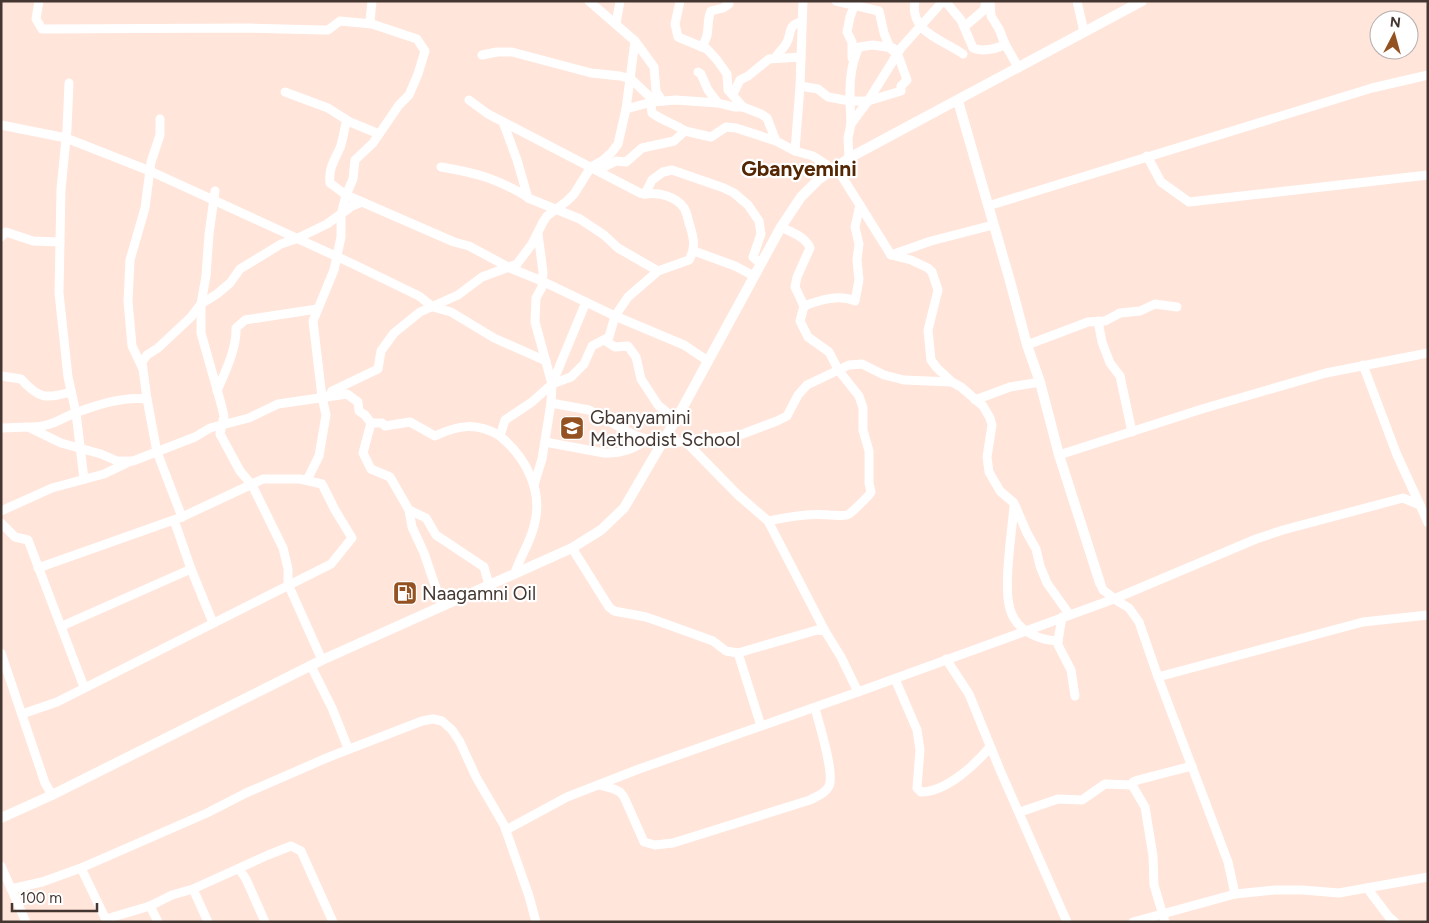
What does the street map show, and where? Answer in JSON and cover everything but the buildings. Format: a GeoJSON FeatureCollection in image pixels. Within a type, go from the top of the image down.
{"type":"FeatureCollection","features":[{"type":"Feature","properties":{"kind":"main road"},"geometry":{"type":"LineString","coordinates":[[1,818],[322,660],[572,548],[601,530],[617,516],[634,492],[676,420],[760,263],[801,197],[834,168],[849,158],[1142,1]]}},
{"type":"Feature","properties":{"kind":"main road"},"geometry":{"type":"LineString","coordinates":[[958,101],[1027,345],[1040,382],[1059,455],[1100,583]]}},
{"type":"Feature","properties":{"kind":"street"},"geometry":{"type":"LineString","coordinates":[[39,1],[36,18],[42,29],[249,28],[328,30],[340,21],[372,24],[416,39],[425,51],[409,95],[399,105],[373,144],[355,160],[353,179],[346,195],[341,215],[341,237],[334,270],[313,321],[326,396],[326,415],[318,456],[307,480]]}},
{"type":"Feature","properties":{"kind":"street"},"geometry":{"type":"LineString","coordinates":[[372,1],[370,20],[372,24]]}},
{"type":"Feature","properties":{"kind":"street"},"geometry":{"type":"LineString","coordinates":[[589,1],[634,41],[654,67],[656,91],[662,100]]}},
{"type":"Feature","properties":{"kind":"street"},"geometry":{"type":"LineString","coordinates":[[616,24],[620,1]]}},
{"type":"Feature","properties":{"kind":"street"},"geometry":{"type":"LineString","coordinates":[[680,1],[676,24],[678,37],[707,49],[712,54],[727,74],[728,90],[743,107]]}},
{"type":"Feature","properties":{"kind":"street"},"geometry":{"type":"LineString","coordinates":[[701,47],[708,39],[710,10],[723,8],[729,4],[728,1]]}},
{"type":"Feature","properties":{"kind":"street"},"geometry":{"type":"LineString","coordinates":[[836,1],[855,3],[879,11],[890,48]]}},
{"type":"Feature","properties":{"kind":"street"},"geometry":{"type":"LineString","coordinates":[[915,1],[916,18],[932,38],[951,45],[963,54]]}},
{"type":"Feature","properties":{"kind":"street"},"geometry":{"type":"LineString","coordinates":[[851,124],[900,51],[944,1],[964,27],[973,48],[978,50],[1001,47],[1006,44]]}},
{"type":"Feature","properties":{"kind":"street"},"geometry":{"type":"LineString","coordinates":[[964,27],[984,10],[988,1]]}},
{"type":"Feature","properties":{"kind":"street"},"geometry":{"type":"LineString","coordinates":[[988,1],[990,16],[999,28],[1018,68]]}},
{"type":"Feature","properties":{"kind":"street"},"geometry":{"type":"LineString","coordinates":[[1077,1],[1084,32]]}},
{"type":"Feature","properties":{"kind":"street"},"geometry":{"type":"LineString","coordinates":[[795,151],[802,22],[805,2]]}},
{"type":"Feature","properties":{"kind":"street"},"geometry":{"type":"LineString","coordinates":[[849,158],[848,138],[851,124],[852,42],[847,32],[855,3]]}},
{"type":"Feature","properties":{"kind":"street"},"geometry":{"type":"LineString","coordinates":[[775,58],[787,42],[791,28],[796,23],[802,22]]}},
{"type":"Feature","properties":{"kind":"street"},"geometry":{"type":"LineString","coordinates":[[326,396],[332,391],[378,369],[381,350],[394,333],[420,312],[458,295],[482,277],[510,268],[517,264],[524,256],[542,222],[574,194],[594,169],[618,144],[626,109],[634,41]]}},
{"type":"Feature","properties":{"kind":"street"},"geometry":{"type":"LineString","coordinates":[[852,61],[859,47],[873,45],[900,51]]}},
{"type":"Feature","properties":{"kind":"street"},"geometry":{"type":"LineString","coordinates":[[800,86],[818,90],[828,97],[850,101],[868,101],[901,91],[901,86],[907,80],[900,51]]}},
{"type":"Feature","properties":{"kind":"street"},"geometry":{"type":"LineString","coordinates":[[482,54],[512,52],[591,73],[630,79],[646,92],[652,102],[652,113],[686,131],[711,136],[726,127],[736,128],[813,156],[834,168],[891,255],[911,260],[932,272],[938,290],[928,330],[931,360],[952,382],[986,410],[992,425],[987,457],[989,472],[1000,491],[1014,503],[1036,550],[1047,583],[1066,615],[1058,645],[1071,670],[1075,696]]}},
{"type":"Feature","properties":{"kind":"street"},"geometry":{"type":"LineString","coordinates":[[733,94],[740,80],[769,59],[801,57]]}},
{"type":"Feature","properties":{"kind":"street"},"geometry":{"type":"LineString","coordinates":[[698,72],[718,103]]}},
{"type":"Feature","properties":{"kind":"street"},"geometry":{"type":"LineString","coordinates":[[988,206],[1372,88],[1428,75]]}},
{"type":"Feature","properties":{"kind":"street"},"geometry":{"type":"LineString","coordinates":[[69,83],[66,138],[60,189],[59,293],[68,377],[76,413],[84,480]]}},
{"type":"Feature","properties":{"kind":"street"},"geometry":{"type":"LineString","coordinates":[[286,92],[328,108],[350,122],[379,134]]}},
{"type":"Feature","properties":{"kind":"street"},"geometry":{"type":"LineString","coordinates":[[470,100],[488,114],[645,194],[667,195],[684,207],[694,239],[694,250],[689,260],[658,271],[628,296],[615,316],[610,337],[592,346],[584,364],[571,377],[552,384],[532,402],[505,420],[500,436]]}},
{"type":"Feature","properties":{"kind":"street"},"geometry":{"type":"LineString","coordinates":[[626,109],[662,100],[718,103],[743,107],[767,118],[776,141]]}},
{"type":"Feature","properties":{"kind":"street"},"geometry":{"type":"LineString","coordinates":[[143,368],[132,346],[128,301],[130,260],[145,208],[151,162],[160,135],[160,119]]}},
{"type":"Feature","properties":{"kind":"street"},"geometry":{"type":"LineString","coordinates":[[503,122],[519,167],[526,196]]}},
{"type":"Feature","properties":{"kind":"street"},"geometry":{"type":"LineString","coordinates":[[346,123],[341,146],[332,163],[329,177],[330,183],[346,195],[454,242],[468,246],[510,268],[684,345],[708,361]]}},
{"type":"Feature","properties":{"kind":"street"},"geometry":{"type":"LineString","coordinates":[[1,125],[66,138],[215,196],[296,239],[337,256],[419,296],[433,307],[450,312],[494,338],[546,361]]}},
{"type":"Feature","properties":{"kind":"street"},"geometry":{"type":"LineString","coordinates":[[594,169],[616,160],[626,162],[642,148],[674,141],[686,131]]}},
{"type":"Feature","properties":{"kind":"street"},"geometry":{"type":"LineString","coordinates":[[1147,156],[1161,182],[1189,202],[1428,175]]}},
{"type":"Feature","properties":{"kind":"street"},"geometry":{"type":"LineString","coordinates":[[441,167],[473,172],[501,182],[528,198],[580,219],[604,234],[618,248],[658,271]]}},
{"type":"Feature","properties":{"kind":"street"},"geometry":{"type":"LineString","coordinates":[[645,194],[652,180],[663,172],[672,170],[734,193],[748,205],[759,221],[760,234],[753,257],[760,263]]}},
{"type":"Feature","properties":{"kind":"street"},"geometry":{"type":"LineString","coordinates":[[215,196],[201,304],[201,332],[224,416],[220,434],[240,471],[252,486],[283,548],[288,569],[288,584],[322,660]]}},
{"type":"Feature","properties":{"kind":"street"},"geometry":{"type":"LineString","coordinates":[[213,623],[191,569],[178,518],[157,452],[142,362],[147,355],[158,348],[191,317],[201,304],[218,294],[230,283],[240,269],[282,244],[327,224],[352,206],[362,202]]}},
{"type":"Feature","properties":{"kind":"street"},"geometry":{"type":"LineString","coordinates":[[804,306],[817,301],[837,298],[849,298],[855,301],[859,280],[857,260],[860,244],[855,227],[860,205]]}},
{"type":"Feature","properties":{"kind":"street"},"geometry":{"type":"LineString","coordinates":[[891,255],[931,241],[993,225]]}},
{"type":"Feature","properties":{"kind":"street"},"geometry":{"type":"LineString","coordinates":[[768,521],[800,515],[843,516],[850,514],[871,492],[869,483],[869,451],[862,425],[862,404],[859,396],[839,370],[829,352],[808,337],[800,321],[804,306],[795,287],[810,244],[781,227]]}},
{"type":"Feature","properties":{"kind":"street"},"geometry":{"type":"LineString","coordinates":[[1,237],[6,232],[33,241],[60,242]]}},
{"type":"Feature","properties":{"kind":"street"},"geometry":{"type":"LineString","coordinates":[[534,485],[542,459],[551,403],[552,384],[535,322],[536,298],[542,287],[543,272],[538,232]]}},
{"type":"Feature","properties":{"kind":"street"},"geometry":{"type":"LineString","coordinates":[[694,250],[735,266],[754,276]]}},
{"type":"Feature","properties":{"kind":"street"},"geometry":{"type":"LineString","coordinates":[[552,384],[586,302]]}},
{"type":"Feature","properties":{"kind":"street"},"geometry":{"type":"LineString","coordinates":[[1027,345],[1088,322],[1105,321],[1120,313],[1140,311],[1155,304],[1178,307]]}},
{"type":"Feature","properties":{"kind":"street"},"geometry":{"type":"LineString","coordinates":[[217,390],[228,365],[236,328],[245,320],[317,309]]}},
{"type":"Feature","properties":{"kind":"street"},"geometry":{"type":"LineString","coordinates":[[1098,321],[1110,363],[1120,376],[1132,432]]}},
{"type":"Feature","properties":{"kind":"street"},"geometry":{"type":"LineString","coordinates":[[604,340],[615,347],[628,346],[636,357],[641,379],[658,405],[676,420]]}},
{"type":"Feature","properties":{"kind":"street"},"geometry":{"type":"LineString","coordinates":[[1059,455],[1326,372],[1428,353]]}},
{"type":"Feature","properties":{"kind":"street"},"geometry":{"type":"LineString","coordinates":[[551,403],[589,410],[647,440],[662,444],[740,435],[777,421],[787,416],[798,395],[807,385],[849,365],[862,364],[884,375],[904,380],[952,382]]}},
{"type":"Feature","properties":{"kind":"street"},"geometry":{"type":"LineString","coordinates":[[1363,366],[1397,455],[1428,523]]}},
{"type":"Feature","properties":{"kind":"street"},"geometry":{"type":"LineString","coordinates":[[1,376],[21,378],[32,391],[50,398],[71,392]]}},
{"type":"Feature","properties":{"kind":"street"},"geometry":{"type":"LineString","coordinates":[[975,400],[1010,387],[1040,382]]}},
{"type":"Feature","properties":{"kind":"street"},"geometry":{"type":"LineString","coordinates":[[1,511],[52,488],[104,474],[133,460],[196,437],[210,428],[249,418],[278,404],[347,394],[358,402],[359,411],[371,423],[386,426],[410,422],[435,436],[462,426],[487,428],[510,445],[522,460],[534,485],[537,502],[535,525],[515,573]]}},
{"type":"Feature","properties":{"kind":"street"},"geometry":{"type":"LineString","coordinates":[[1,428],[42,427],[51,425],[76,413],[124,399],[147,399]]}},
{"type":"Feature","properties":{"kind":"street"},"geometry":{"type":"LineString","coordinates":[[371,423],[363,453],[371,469],[390,478],[409,510],[412,527],[424,553],[442,606]]}},
{"type":"Feature","properties":{"kind":"street"},"geometry":{"type":"LineString","coordinates":[[28,426],[61,443],[101,454],[117,461],[133,460]]}},
{"type":"Feature","properties":{"kind":"street"},"geometry":{"type":"LineString","coordinates":[[545,442],[604,454],[614,454],[634,448],[647,440]]}},
{"type":"Feature","properties":{"kind":"street"},"geometry":{"type":"LineString","coordinates":[[686,442],[738,495],[768,521],[858,692]]}},
{"type":"Feature","properties":{"kind":"street"},"geometry":{"type":"LineString","coordinates":[[22,714],[57,702],[331,564],[352,538],[334,510],[322,484],[300,479],[263,479],[252,486],[178,518],[38,568]]}},
{"type":"Feature","properties":{"kind":"street"},"geometry":{"type":"LineString","coordinates":[[506,830],[567,797],[946,659],[1026,632],[1256,539],[1401,498],[1420,505]]}},
{"type":"Feature","properties":{"kind":"street"},"geometry":{"type":"LineString","coordinates":[[1014,503],[1008,587],[1009,607],[1017,623],[1026,632],[1046,640],[1058,641]]}},
{"type":"Feature","properties":{"kind":"street"},"geometry":{"type":"LineString","coordinates":[[409,510],[426,518],[436,534],[484,567],[489,585]]}},
{"type":"Feature","properties":{"kind":"street"},"geometry":{"type":"LineString","coordinates":[[1,523],[15,537],[28,540],[84,687]]}},
{"type":"Feature","properties":{"kind":"street"},"geometry":{"type":"LineString","coordinates":[[572,548],[601,597],[614,611],[654,620],[713,641],[726,651],[738,653],[817,630],[825,631]]}},
{"type":"Feature","properties":{"kind":"street"},"geometry":{"type":"LineString","coordinates":[[62,626],[191,569]]}},
{"type":"Feature","properties":{"kind":"street"},"geometry":{"type":"LineString","coordinates":[[1100,583],[1103,590],[1129,608],[1140,622],[1158,677],[1228,862],[1235,894]]}},
{"type":"Feature","properties":{"kind":"street"},"geometry":{"type":"LineString","coordinates":[[1158,677],[1363,622],[1428,614]]}},
{"type":"Feature","properties":{"kind":"street"},"geometry":{"type":"LineString","coordinates":[[1,653],[44,783],[52,794]]}},
{"type":"Feature","properties":{"kind":"street"},"geometry":{"type":"LineString","coordinates":[[738,653],[761,726]]}},
{"type":"Feature","properties":{"kind":"street"},"geometry":{"type":"LineString","coordinates":[[946,659],[969,694],[1067,922]]}},
{"type":"Feature","properties":{"kind":"street"},"geometry":{"type":"LineString","coordinates":[[311,666],[329,701],[348,748]]}},
{"type":"Feature","properties":{"kind":"street"},"geometry":{"type":"LineString","coordinates":[[895,679],[917,730],[920,750],[917,788],[921,792],[927,792],[958,778],[979,760],[990,746]]}},
{"type":"Feature","properties":{"kind":"street"},"geometry":{"type":"LineString","coordinates":[[599,785],[620,792],[644,842],[655,845],[673,842],[810,800],[824,793],[829,786],[830,780],[830,769],[815,708]]}},
{"type":"Feature","properties":{"kind":"street"},"geometry":{"type":"LineString","coordinates":[[11,889],[42,882],[81,868],[348,748],[422,720],[433,719],[442,721],[452,730],[506,830],[530,896],[536,922]]}},
{"type":"Feature","properties":{"kind":"street"},"geometry":{"type":"LineString","coordinates":[[1132,785],[1133,782],[1138,780],[1192,766]]}},
{"type":"Feature","properties":{"kind":"street"},"geometry":{"type":"LineString","coordinates":[[1020,812],[1058,798],[1082,800],[1105,784],[1132,785]]}},
{"type":"Feature","properties":{"kind":"street"},"geometry":{"type":"LineString","coordinates":[[1132,785],[1145,807],[1153,856],[1154,885],[1164,918]]}},
{"type":"Feature","properties":{"kind":"street"},"geometry":{"type":"LineString","coordinates":[[81,868],[106,921],[150,906],[172,895],[193,889],[291,846],[301,850],[333,922]]}},
{"type":"Feature","properties":{"kind":"street"},"geometry":{"type":"LineString","coordinates":[[1,866],[26,922]]}},
{"type":"Feature","properties":{"kind":"street"},"geometry":{"type":"LineString","coordinates":[[239,869],[246,879],[265,922]]}},
{"type":"Feature","properties":{"kind":"street"},"geometry":{"type":"LineString","coordinates":[[1133,922],[1164,918],[1235,894],[1275,890],[1339,893],[1428,877]]}},
{"type":"Feature","properties":{"kind":"street"},"geometry":{"type":"LineString","coordinates":[[1367,888],[1389,917],[1396,922]]}},
{"type":"Feature","properties":{"kind":"street"},"geometry":{"type":"LineString","coordinates":[[193,889],[208,922]]}},
{"type":"Feature","properties":{"kind":"street"},"geometry":{"type":"LineString","coordinates":[[150,906],[158,922]]}},
{"type":"Feature","properties":{"kind":"place","name":"Gbanyamini Methodist School"},"geometry":{"type":"Point","coordinates":[572,428]}},
{"type":"Feature","properties":{"kind":"place","name":"Naagamni Oil"},"geometry":{"type":"Point","coordinates":[405,593]}},
{"type":"Feature","properties":{"kind":"district","name":"Gbanyemini"},"geometry":{"type":"Point","coordinates":[799,168]}}]}
